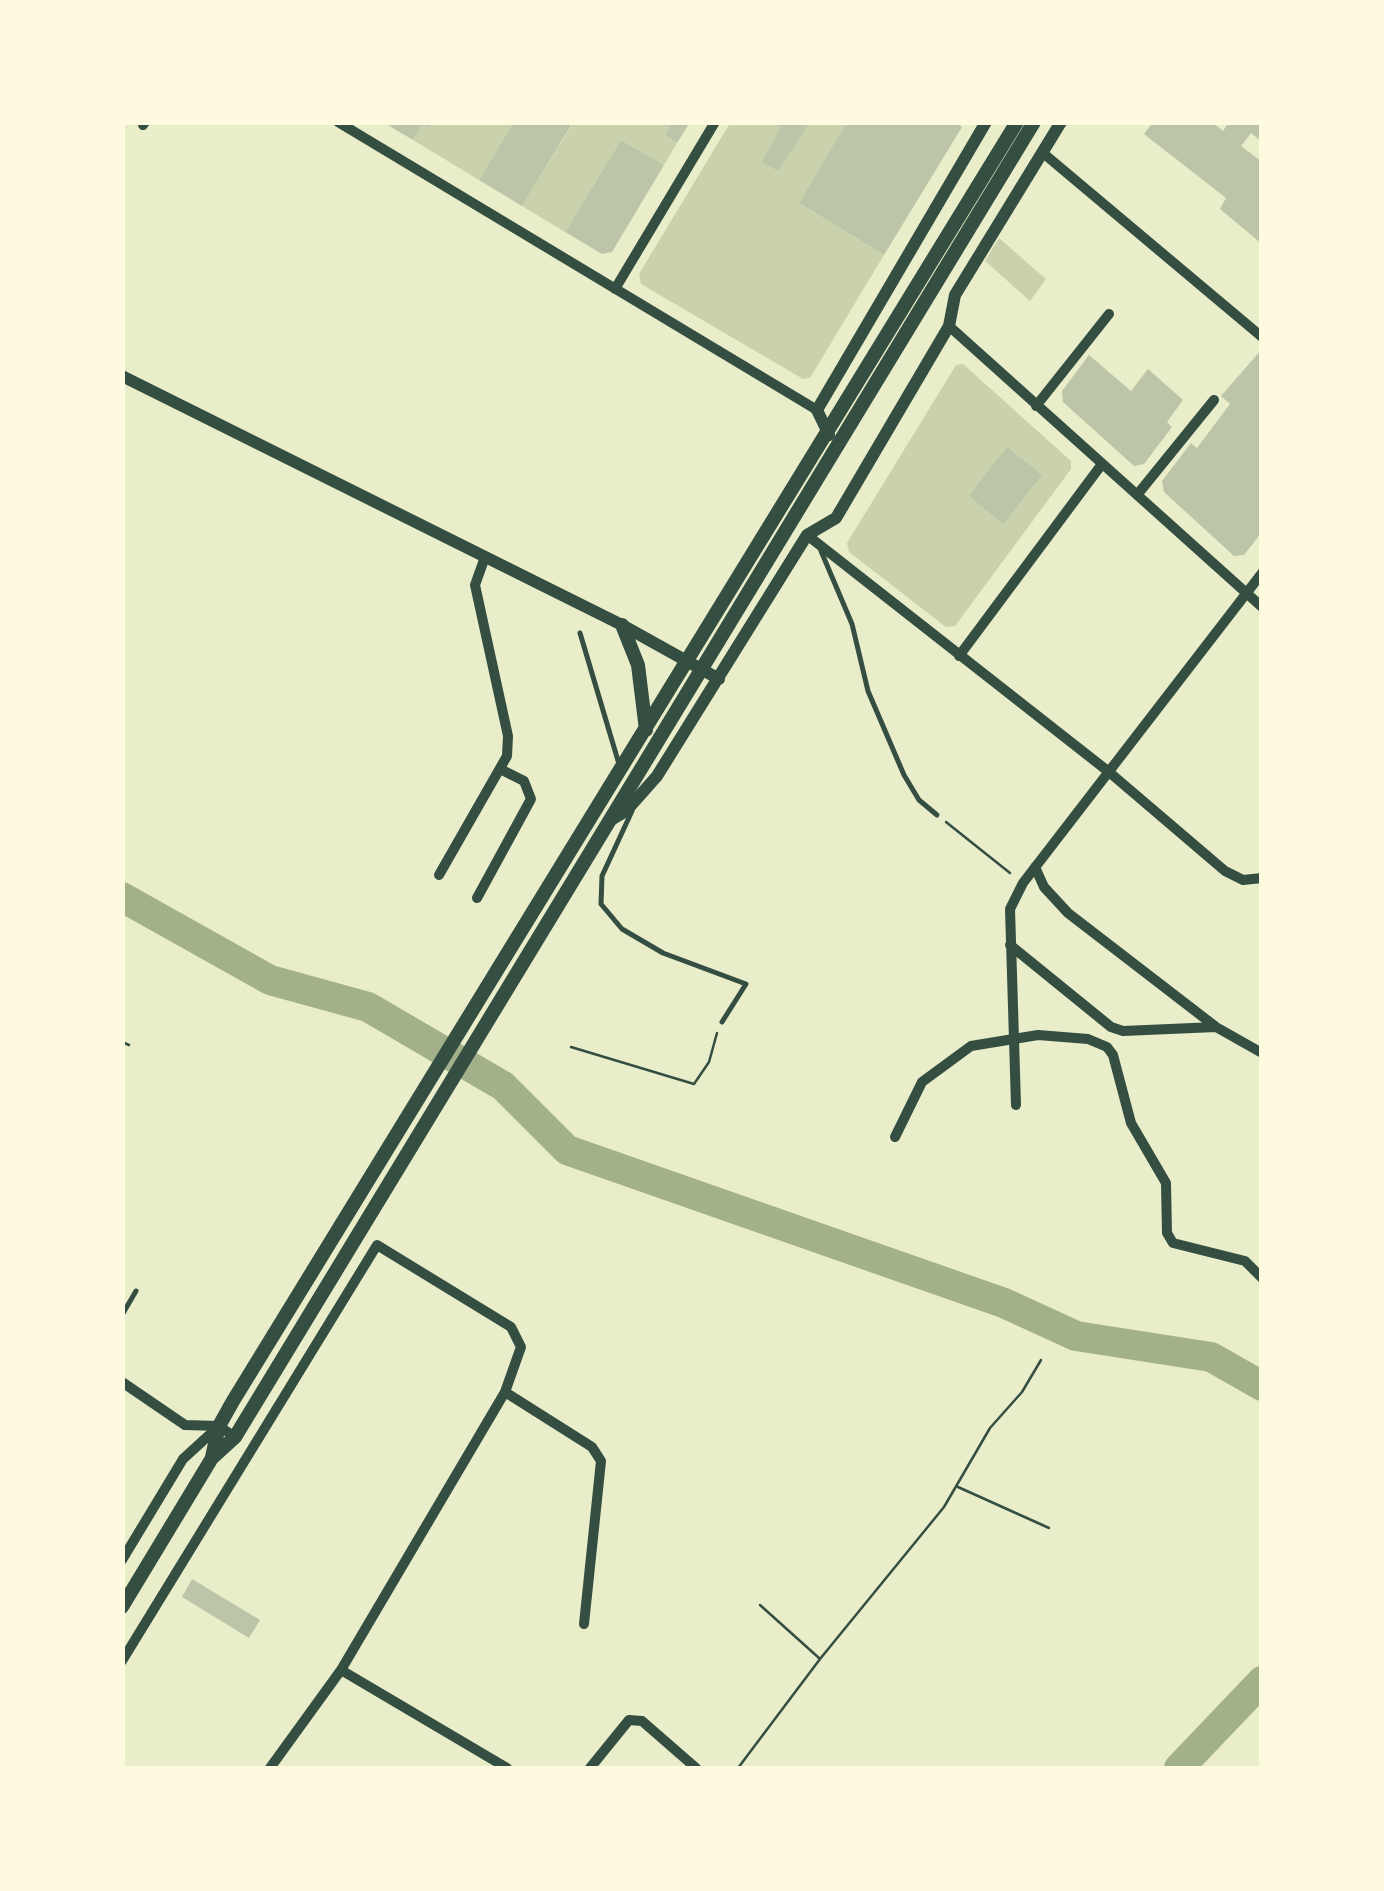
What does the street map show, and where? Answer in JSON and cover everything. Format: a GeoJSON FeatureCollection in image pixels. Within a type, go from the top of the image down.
{"type":"FeatureCollection","features":[{"type":"Feature","properties":{"kind":"main road"},"geometry":{"type":"LineString","coordinates":[[212,1458],[218,1426],[488,980],[829,435],[1017,122]]}},
{"type":"Feature","properties":{"kind":"main road"},"geometry":{"type":"LineString","coordinates":[[122,1608],[212,1458],[235,1437],[1034,122]]}},
{"type":"Feature","properties":{"kind":"main road"},"geometry":{"type":"LineString","coordinates":[[622,625],[638,665],[646,730]]}},
{"type":"Feature","properties":{"kind":"street"},"geometry":{"type":"LineString","coordinates":[[338,122],[816,410],[829,435]]}},
{"type":"Feature","properties":{"kind":"street"},"geometry":{"type":"LineString","coordinates":[[616,289],[716,122]]}},
{"type":"Feature","properties":{"kind":"street"},"geometry":{"type":"LineString","coordinates":[[816,410],[986,122]]}},
{"type":"Feature","properties":{"kind":"street"},"geometry":{"type":"LineString","coordinates":[[607,822],[637,800],[812,540],[836,518],[949,326],[954,295],[1061,122]]}},
{"type":"Feature","properties":{"kind":"street"},"geometry":{"type":"LineString","coordinates":[[1043,153],[1262,337]]}},
{"type":"Feature","properties":{"kind":"street"},"geometry":{"type":"LineString","coordinates":[[1036,406],[1109,314]]}},
{"type":"Feature","properties":{"kind":"street"},"geometry":{"type":"LineString","coordinates":[[949,326],[1262,607]]}},
{"type":"Feature","properties":{"kind":"street"},"geometry":{"type":"LineString","coordinates":[[122,376],[622,625],[719,679]]}},
{"type":"Feature","properties":{"kind":"street"},"geometry":{"type":"LineString","coordinates":[[1137,495],[1214,400]]}},
{"type":"Feature","properties":{"kind":"street"},"geometry":{"type":"LineString","coordinates":[[959,656],[1102,464]]}},
{"type":"Feature","properties":{"kind":"street"},"geometry":{"type":"LineString","coordinates":[[812,540],[1109,772],[1225,870],[1243,880],[1262,878]]}},
{"type":"Feature","properties":{"kind":"street"},"geometry":{"type":"LineString","coordinates":[[439,875],[500,769],[508,736],[475,585],[485,558]]}},
{"type":"Feature","properties":{"kind":"street"},"geometry":{"type":"LineString","coordinates":[[1016,1105],[1011,1039],[1016,987],[1010,908],[1035,867],[1262,573]]}},
{"type":"Feature","properties":{"kind":"street"},"geometry":{"type":"LineString","coordinates":[[477,898],[531,798],[524,781],[500,769]]}},
{"type":"Feature","properties":{"kind":"street"},"geometry":{"type":"LineString","coordinates":[[1035,867],[1044,887],[1068,913],[1216,1027],[1262,1052]]}},
{"type":"Feature","properties":{"kind":"street"},"geometry":{"type":"LineString","coordinates":[[1010,944],[1111,1027],[1123,1032],[1216,1027]]}},
{"type":"Feature","properties":{"kind":"street"},"geometry":{"type":"LineString","coordinates":[[1111,1027],[1107,1047],[1130,1123],[1166,1182],[1166,1233],[1173,1244],[1245,1261],[1262,1278]]}},
{"type":"Feature","properties":{"kind":"street"},"geometry":{"type":"LineString","coordinates":[[894,1137],[922,1082],[970,1046],[1055,1036],[1088,1039],[1107,1047]]}},
{"type":"Feature","properties":{"kind":"street"},"geometry":{"type":"LineString","coordinates":[[122,1661],[378,1245],[510,1328],[521,1347],[504,1392],[340,1670],[270,1768]]}},
{"type":"Feature","properties":{"kind":"street"},"geometry":{"type":"LineString","coordinates":[[122,1382],[186,1425],[218,1426],[235,1437]]}},
{"type":"Feature","properties":{"kind":"street"},"geometry":{"type":"LineString","coordinates":[[504,1392],[592,1448],[600,1461],[584,1624]]}},
{"type":"Feature","properties":{"kind":"street"},"geometry":{"type":"LineString","coordinates":[[122,1560],[183,1459],[218,1426]]}},
{"type":"Feature","properties":{"kind":"street"},"geometry":{"type":"LineString","coordinates":[[142,1576],[165,1589]]}},
{"type":"Feature","properties":{"kind":"street"},"geometry":{"type":"LineString","coordinates":[[340,1670],[506,1768]]}},
{"type":"Feature","properties":{"kind":"street"},"geometry":{"type":"LineString","coordinates":[[590,1768],[628,1720],[642,1721],[696,1768]]}},
{"type":"Feature","properties":{"kind":"lane"},"geometry":{"type":"LineString","coordinates":[[812,540],[852,624],[868,690],[904,775],[919,800],[938,814]]}},
{"type":"Feature","properties":{"kind":"lane"},"geometry":{"type":"LineString","coordinates":[[580,633],[621,772]]}},
{"type":"Feature","properties":{"kind":"lane"},"geometry":{"type":"LineString","coordinates":[[637,800],[602,876],[601,904],[622,929],[663,953],[722,971],[746,984],[722,1022]]}},
{"type":"Feature","properties":{"kind":"lane"},"geometry":{"type":"LineString","coordinates":[[122,1315],[136,1291]]}},
{"type":"Feature","properties":{"kind":"path"},"geometry":{"type":"LineString","coordinates":[[938,814],[1023,883]]}},
{"type":"Feature","properties":{"kind":"path"},"geometry":{"type":"LineString","coordinates":[[572,1047],[694,1084],[709,1062],[722,1022]]}},
{"type":"Feature","properties":{"kind":"path"},"geometry":{"type":"LineString","coordinates":[[122,1042],[129,1045]]}},
{"type":"Feature","properties":{"kind":"path"},"geometry":{"type":"LineString","coordinates":[[738,1768],[957,1487],[990,1428],[1022,1392],[1040,1360]]}},
{"type":"Feature","properties":{"kind":"path"},"geometry":{"type":"LineString","coordinates":[[957,1487],[1049,1528]]}},
{"type":"Feature","properties":{"kind":"path"},"geometry":{"type":"LineString","coordinates":[[760,1605],[820,1659]]}},
{"type":"Feature","properties":{"kind":"green space"},"geometry":{"type":"Polygon","coordinates":[[[423,123],[430,128],[434,123],[514,123],[479,180],[413,140],[423,123]]]}},
{"type":"Feature","properties":{"kind":"green space"},"geometry":{"type":"Polygon","coordinates":[[[573,123],[671,123],[665,135],[677,143],[664,165],[621,140],[565,232],[522,206],[573,123]]]}},
{"type":"Feature","properties":{"kind":"green space"},"geometry":{"type":"Polygon","coordinates":[[[730,123],[847,123],[799,203],[884,255],[810,378],[803,379],[641,284],[639,274],[730,123]]]}},
{"type":"Feature","properties":{"kind":"green space"},"geometry":{"type":"Polygon","coordinates":[[[999,238],[1046,279],[1030,301],[985,261],[999,238]]]}},
{"type":"Feature","properties":{"kind":"green space"},"geometry":{"type":"Polygon","coordinates":[[[963,364],[1071,461],[1071,469],[955,626],[946,627],[849,552],[847,543],[956,365],[963,364]]]}},
{"type":"Feature","properties":{"kind":"building"},"geometry":{"type":"Polygon","coordinates":[[[383,122],[434,122],[430,128],[423,123],[413,140],[383,122]]]}},
{"type":"Feature","properties":{"kind":"building"},"geometry":{"type":"Polygon","coordinates":[[[514,122],[573,122],[522,206],[479,180],[514,122]]]}},
{"type":"Feature","properties":{"kind":"building"},"geometry":{"type":"Polygon","coordinates":[[[671,122],[690,122],[677,143],[665,135],[671,122]]]}},
{"type":"Feature","properties":{"kind":"building"},"geometry":{"type":"Polygon","coordinates":[[[774,122],[810,122],[778,171],[762,162],[781,127],[774,122]]]}},
{"type":"Feature","properties":{"kind":"building"},"geometry":{"type":"Polygon","coordinates":[[[847,122],[955,122],[962,127],[884,255],[799,203],[847,122]]]}},
{"type":"Feature","properties":{"kind":"building"},"geometry":{"type":"Polygon","coordinates":[[[1153,122],[1212,122],[1223,131],[1229,122],[1262,122],[1262,142],[1251,133],[1241,146],[1262,162],[1262,244],[1220,209],[1226,198],[1144,134],[1153,122]]]}},
{"type":"Feature","properties":{"kind":"building"},"geometry":{"type":"Polygon","coordinates":[[[621,140],[664,165],[612,252],[602,254],[565,232],[621,140]]]}},
{"type":"Feature","properties":{"kind":"building"},"geometry":{"type":"Polygon","coordinates":[[[1262,349],[1262,532],[1244,555],[1234,556],[1164,492],[1162,481],[1191,443],[1197,448],[1230,404],[1221,396],[1262,349]]]}},
{"type":"Feature","properties":{"kind":"building"},"geometry":{"type":"Polygon","coordinates":[[[1089,355],[1131,391],[1148,369],[1183,400],[1167,422],[1172,427],[1144,464],[1134,466],[1063,402],[1062,391],[1089,355]]]}},
{"type":"Feature","properties":{"kind":"building"},"geometry":{"type":"Polygon","coordinates":[[[1007,447],[1042,475],[1003,524],[969,496],[1007,447]]]}},
{"type":"Feature","properties":{"kind":"building"},"geometry":{"type":"Polygon","coordinates":[[[192,1579],[260,1620],[249,1638],[182,1597],[192,1579]]]}},
{"type":"Feature","properties":{"kind":"waterway"},"geometry":{"type":"LineString","coordinates":[[122,897],[270,980],[368,1007],[503,1086],[567,1150],[1004,1303],[1076,1336],[1211,1357],[1262,1386]]}},
{"type":"Feature","properties":{"kind":"waterway"},"geometry":{"type":"LineString","coordinates":[[1179,1768],[1262,1681]]}}]}
